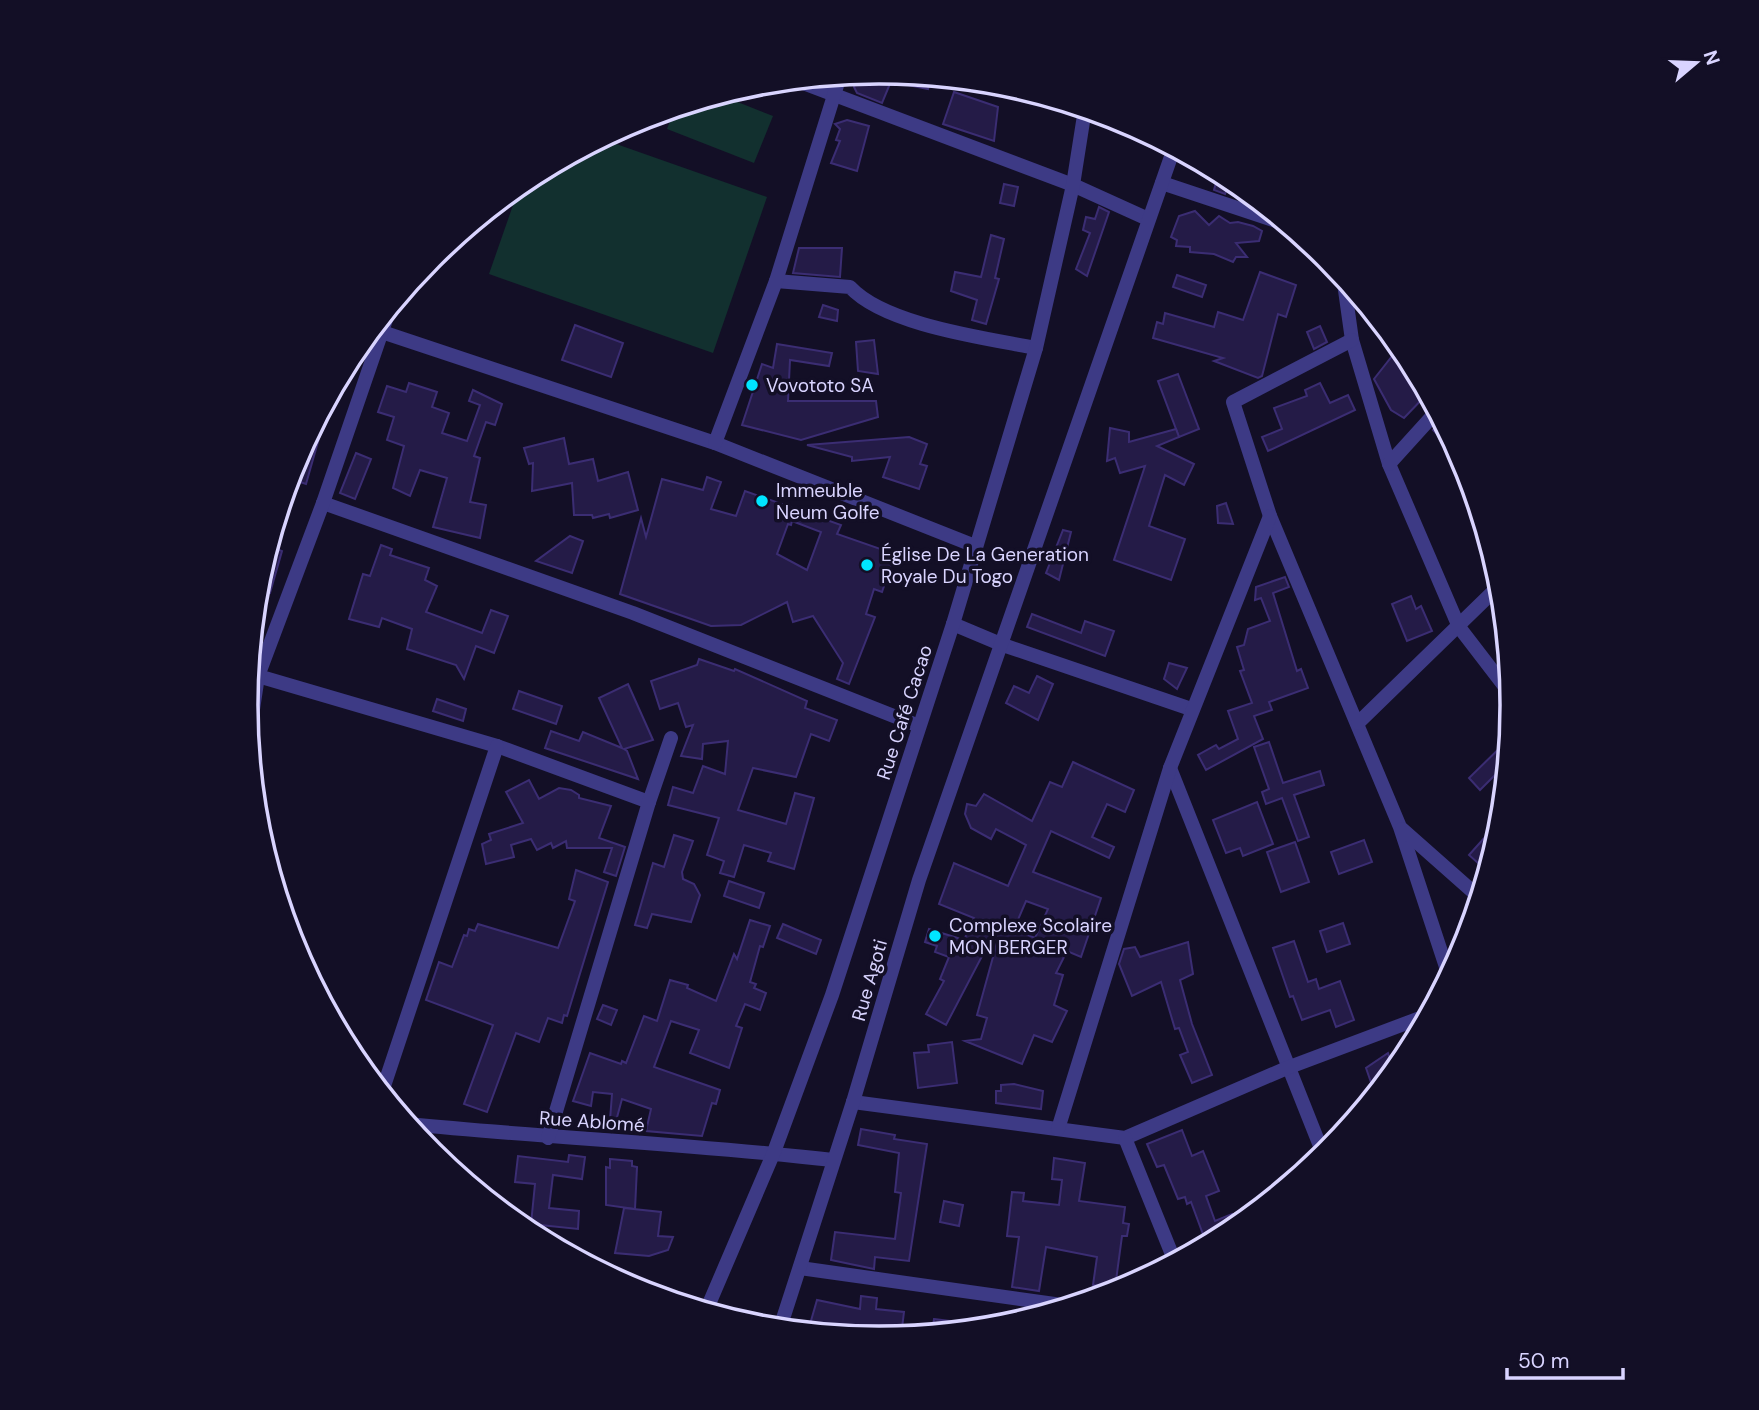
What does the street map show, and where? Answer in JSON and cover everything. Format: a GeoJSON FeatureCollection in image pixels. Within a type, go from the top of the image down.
{"type":"FeatureCollection","features":[{"type":"Feature","properties":{"kind":"street"},"geometry":{"type":"LineString","coordinates":[[715,443],[776,281],[835,85]]}},
{"type":"Feature","properties":{"kind":"street"},"geometry":{"type":"LineString","coordinates":[[817,87],[1073,185],[1149,219]]}},
{"type":"Feature","properties":{"kind":"street","name":"Rue Café Cacao"},"geometry":{"type":"LineString","coordinates":[[710,1302],[774,1152],[832,995],[953,624],[1036,348],[1073,185],[1083,119]]}},
{"type":"Feature","properties":{"kind":"street","name":"Rue Agoti"},"geometry":{"type":"LineString","coordinates":[[783,1318],[853,1102],[919,880],[1171,157]]}},
{"type":"Feature","properties":{"kind":"street"},"geometry":{"type":"LineString","coordinates":[[1162,183],[1264,217]]}},
{"type":"Feature","properties":{"kind":"street"},"geometry":{"type":"LineString","coordinates":[[776,281],[850,287],[862,299],[934,328],[1036,348]]}},
{"type":"Feature","properties":{"kind":"street"},"geometry":{"type":"LineString","coordinates":[[1346,296],[1352,340],[1389,464],[1459,628],[1499,680]]}},
{"type":"Feature","properties":{"kind":"street"},"geometry":{"type":"LineString","coordinates":[[383,333],[715,443],[975,545]]}},
{"type":"Feature","properties":{"kind":"street"},"geometry":{"type":"LineString","coordinates":[[1352,340],[1233,402],[1270,516],[1400,827],[1445,961]]}},
{"type":"Feature","properties":{"kind":"street"},"geometry":{"type":"LineString","coordinates":[[260,672],[323,503],[373,346]]}},
{"type":"Feature","properties":{"kind":"street"},"geometry":{"type":"LineString","coordinates":[[1389,464],[1430,419]]}},
{"type":"Feature","properties":{"kind":"street"},"geometry":{"type":"LineString","coordinates":[[323,503],[633,613],[919,726]]}},
{"type":"Feature","properties":{"kind":"street"},"geometry":{"type":"LineString","coordinates":[[1058,1129],[1170,768],[1191,709],[1270,516]]}},
{"type":"Feature","properties":{"kind":"street"},"geometry":{"type":"LineString","coordinates":[[1358,723],[1491,595]]}},
{"type":"Feature","properties":{"kind":"street"},"geometry":{"type":"LineString","coordinates":[[953,624],[1003,645],[1191,709]]}},
{"type":"Feature","properties":{"kind":"street"},"geometry":{"type":"LineString","coordinates":[[259,676],[497,746],[649,802]]}},
{"type":"Feature","properties":{"kind":"street"},"geometry":{"type":"LineString","coordinates":[[548,1138],[649,802],[671,738]]}},
{"type":"Feature","properties":{"kind":"street"},"geometry":{"type":"LineString","coordinates":[[386,1081],[497,746]]}},
{"type":"Feature","properties":{"kind":"street"},"geometry":{"type":"LineString","coordinates":[[1170,768],[1319,1144]]}},
{"type":"Feature","properties":{"kind":"street"},"geometry":{"type":"LineString","coordinates":[[1400,827],[1472,891]]}},
{"type":"Feature","properties":{"kind":"street"},"geometry":{"type":"LineString","coordinates":[[853,1102],[1125,1138],[1287,1068],[1414,1020]]}},
{"type":"Feature","properties":{"kind":"street","name":"Rue Ablomé"},"geometry":{"type":"LineString","coordinates":[[423,1126],[548,1138],[774,1152],[833,1160]]}},
{"type":"Feature","properties":{"kind":"street"},"geometry":{"type":"LineString","coordinates":[[1125,1138],[1171,1253]]}},
{"type":"Feature","properties":{"kind":"street"},"geometry":{"type":"LineString","coordinates":[[800,1268],[1047,1303]]}},
{"type":"Feature","properties":{"kind":"green space"},"geometry":{"type":"Polygon","coordinates":[[[736,101],[773,116],[754,163],[667,129],[670,121],[736,101]]]}},
{"type":"Feature","properties":{"kind":"green space"},"geometry":{"type":"Polygon","coordinates":[[[615,143],[767,197],[713,353],[489,274],[514,203],[569,167],[615,143]]]}},
{"type":"Feature","properties":{"kind":"building"},"geometry":{"type":"Polygon","coordinates":[[[890,84],[882,103],[857,93],[855,85],[890,84]]]}},
{"type":"Feature","properties":{"kind":"building"},"geometry":{"type":"Polygon","coordinates":[[[906,85],[929,86],[928,89],[906,85]]]}},
{"type":"Feature","properties":{"kind":"building"},"geometry":{"type":"Polygon","coordinates":[[[954,92],[998,107],[994,141],[943,124],[954,92]]]}},
{"type":"Feature","properties":{"kind":"building"},"geometry":{"type":"Polygon","coordinates":[[[847,120],[869,126],[857,171],[831,163],[840,141],[836,140],[840,129],[835,124],[847,120]]]}},
{"type":"Feature","properties":{"kind":"building"},"geometry":{"type":"Polygon","coordinates":[[[1216,183],[1226,190],[1225,194],[1214,190],[1216,183]]]}},
{"type":"Feature","properties":{"kind":"building"},"geometry":{"type":"Polygon","coordinates":[[[1004,184],[1018,187],[1014,206],[1000,203],[1004,184]]]}},
{"type":"Feature","properties":{"kind":"building"},"geometry":{"type":"Polygon","coordinates":[[[1099,207],[1109,212],[1087,276],[1076,269],[1090,233],[1083,230],[1086,217],[1095,219],[1099,207]]]}},
{"type":"Feature","properties":{"kind":"building"},"geometry":{"type":"Polygon","coordinates":[[[1195,211],[1209,225],[1219,216],[1230,223],[1253,226],[1262,231],[1259,241],[1236,243],[1247,257],[1236,257],[1233,262],[1214,254],[1190,252],[1190,247],[1176,246],[1177,240],[1171,237],[1179,216],[1195,211]]]}},
{"type":"Feature","properties":{"kind":"building"},"geometry":{"type":"Polygon","coordinates":[[[991,235],[1004,239],[995,278],[999,279],[986,324],[972,320],[977,300],[951,291],[955,272],[981,277],[991,235]]]}},
{"type":"Feature","properties":{"kind":"building"},"geometry":{"type":"Polygon","coordinates":[[[799,248],[842,248],[840,277],[793,273],[799,248]]]}},
{"type":"Feature","properties":{"kind":"building"},"geometry":{"type":"Polygon","coordinates":[[[1260,272],[1296,285],[1286,317],[1278,314],[1262,376],[1258,378],[1214,361],[1223,358],[1153,338],[1157,322],[1163,324],[1165,313],[1214,327],[1218,312],[1243,320],[1260,272]]]}},
{"type":"Feature","properties":{"kind":"building"},"geometry":{"type":"Polygon","coordinates":[[[1177,275],[1206,285],[1202,297],[1173,287],[1177,275]]]}},
{"type":"Feature","properties":{"kind":"building"},"geometry":{"type":"Polygon","coordinates":[[[823,305],[838,310],[837,321],[819,317],[823,305]]]}},
{"type":"Feature","properties":{"kind":"building"},"geometry":{"type":"Polygon","coordinates":[[[575,325],[623,343],[611,377],[562,360],[575,325]]]}},
{"type":"Feature","properties":{"kind":"building"},"geometry":{"type":"Polygon","coordinates":[[[1320,326],[1327,342],[1314,349],[1307,332],[1320,326]]]}},
{"type":"Feature","properties":{"kind":"building"},"geometry":{"type":"Polygon","coordinates":[[[874,340],[878,374],[858,371],[856,342],[874,340]]]}},
{"type":"Feature","properties":{"kind":"building"},"geometry":{"type":"Polygon","coordinates":[[[777,344],[832,353],[829,366],[790,360],[788,401],[876,401],[878,417],[801,440],[742,425],[762,364],[773,368],[777,344]]]}},
{"type":"Feature","properties":{"kind":"building"},"geometry":{"type":"Polygon","coordinates":[[[1393,355],[1420,401],[1404,418],[1391,410],[1374,379],[1393,355]]]}},
{"type":"Feature","properties":{"kind":"building"},"geometry":{"type":"Polygon","coordinates":[[[1178,374],[1199,429],[1179,437],[1158,381],[1178,374]]]}},
{"type":"Feature","properties":{"kind":"building"},"geometry":{"type":"Polygon","coordinates":[[[409,383],[437,392],[432,407],[449,413],[442,433],[467,441],[480,405],[469,401],[473,390],[502,404],[495,425],[486,422],[474,456],[480,458],[470,502],[486,505],[480,538],[433,527],[447,478],[420,470],[410,496],[393,488],[404,446],[387,440],[394,417],[378,412],[387,386],[406,392],[409,383]]]}},
{"type":"Feature","properties":{"kind":"building"},"geometry":{"type":"Polygon","coordinates":[[[1320,383],[1330,403],[1348,395],[1355,410],[1268,451],[1262,437],[1282,429],[1274,408],[1307,396],[1305,390],[1320,383]]]}},
{"type":"Feature","properties":{"kind":"building"},"geometry":{"type":"Polygon","coordinates":[[[1110,428],[1129,432],[1129,442],[1176,429],[1179,437],[1157,446],[1194,464],[1184,485],[1165,475],[1149,526],[1185,539],[1171,580],[1114,560],[1145,466],[1120,473],[1115,458],[1107,461],[1110,428]]]}},
{"type":"Feature","properties":{"kind":"building"},"geometry":{"type":"Polygon","coordinates":[[[909,437],[927,444],[920,464],[927,466],[919,489],[883,477],[890,457],[852,461],[852,457],[807,445],[909,437]]]}},
{"type":"Feature","properties":{"kind":"building"},"geometry":{"type":"Polygon","coordinates":[[[564,438],[569,464],[593,459],[598,481],[628,472],[638,510],[610,518],[609,514],[593,518],[592,515],[574,515],[572,483],[532,491],[533,463],[529,464],[524,448],[564,438]]]}},
{"type":"Feature","properties":{"kind":"building"},"geometry":{"type":"Polygon","coordinates":[[[319,440],[306,484],[300,482],[319,440]]]}},
{"type":"Feature","properties":{"kind":"building"},"geometry":{"type":"Polygon","coordinates":[[[356,453],[371,459],[355,499],[340,493],[356,453]]]}},
{"type":"Feature","properties":{"kind":"building"},"geometry":{"type":"Polygon","coordinates":[[[707,477],[721,482],[711,509],[736,516],[745,491],[841,525],[837,534],[895,554],[882,592],[874,589],[866,614],[875,617],[849,684],[837,679],[843,663],[813,616],[793,622],[787,602],[741,625],[711,626],[620,594],[641,518],[646,537],[662,479],[703,490],[707,477]],[[792,521],[791,525],[788,524],[777,554],[807,570],[821,532],[792,521]]]}},
{"type":"Feature","properties":{"kind":"building"},"geometry":{"type":"Polygon","coordinates":[[[1226,503],[1233,524],[1218,523],[1217,506],[1226,503]]]}},
{"type":"Feature","properties":{"kind":"building"},"geometry":{"type":"Polygon","coordinates":[[[1063,530],[1071,532],[1059,580],[1046,573],[1063,530]]]}},
{"type":"Feature","properties":{"kind":"building"},"geometry":{"type":"Polygon","coordinates":[[[570,536],[583,541],[572,573],[536,561],[570,536]]]}},
{"type":"Feature","properties":{"kind":"building"},"geometry":{"type":"Polygon","coordinates":[[[381,545],[392,549],[390,555],[429,568],[425,580],[437,586],[426,612],[482,633],[491,610],[508,616],[494,653],[476,646],[464,679],[456,665],[407,649],[412,629],[382,618],[379,627],[349,619],[363,574],[370,576],[381,545]]]}},
{"type":"Feature","properties":{"kind":"building"},"geometry":{"type":"Polygon","coordinates":[[[279,550],[282,551],[270,593],[270,584],[279,550]]]}},
{"type":"Feature","properties":{"kind":"building"},"geometry":{"type":"Polygon","coordinates":[[[1285,577],[1289,587],[1273,593],[1297,671],[1301,669],[1308,688],[1269,702],[1272,710],[1254,716],[1263,739],[1206,770],[1198,755],[1216,745],[1219,749],[1238,739],[1228,711],[1252,703],[1240,671],[1244,670],[1237,647],[1244,645],[1248,629],[1270,621],[1261,598],[1255,600],[1256,587],[1285,577]]]}},
{"type":"Feature","properties":{"kind":"building"},"geometry":{"type":"Polygon","coordinates":[[[1411,596],[1416,609],[1421,606],[1432,631],[1407,641],[1392,604],[1411,596]]]}},
{"type":"Feature","properties":{"kind":"building"},"geometry":{"type":"Polygon","coordinates":[[[1032,614],[1081,633],[1085,621],[1114,631],[1105,656],[1027,627],[1032,614]]]}},
{"type":"Feature","properties":{"kind":"building"},"geometry":{"type":"Polygon","coordinates":[[[699,659],[734,671],[735,669],[807,701],[805,708],[837,720],[829,741],[811,734],[796,777],[753,768],[738,810],[786,824],[795,793],[814,798],[794,869],[768,861],[771,853],[744,845],[734,877],[720,873],[724,861],[707,855],[719,818],[668,805],[673,787],[693,793],[703,766],[725,774],[728,741],[703,744],[702,759],[681,756],[693,725],[686,727],[678,703],[660,709],[651,681],[697,665],[699,659]]]}},
{"type":"Feature","properties":{"kind":"building"},"geometry":{"type":"Polygon","coordinates":[[[1169,663],[1187,668],[1177,689],[1164,679],[1169,663]]]}},
{"type":"Feature","properties":{"kind":"building"},"geometry":{"type":"Polygon","coordinates":[[[1037,676],[1053,684],[1038,720],[1006,703],[1014,686],[1029,693],[1037,676]]]}},
{"type":"Feature","properties":{"kind":"building"},"geometry":{"type":"Polygon","coordinates":[[[628,684],[653,740],[624,749],[638,779],[545,748],[551,731],[579,741],[583,732],[622,748],[599,698],[628,684]]]}},
{"type":"Feature","properties":{"kind":"building"},"geometry":{"type":"Polygon","coordinates":[[[519,691],[562,706],[556,724],[513,709],[519,691]]]}},
{"type":"Feature","properties":{"kind":"building"},"geometry":{"type":"Polygon","coordinates":[[[437,699],[466,709],[463,721],[433,711],[437,699]]]}},
{"type":"Feature","properties":{"kind":"building"},"geometry":{"type":"Polygon","coordinates":[[[1269,742],[1283,783],[1320,771],[1324,785],[1294,795],[1309,837],[1298,841],[1282,798],[1266,804],[1262,792],[1269,789],[1254,747],[1269,742]]]}},
{"type":"Feature","properties":{"kind":"building"},"geometry":{"type":"Polygon","coordinates":[[[1499,749],[1496,774],[1480,790],[1469,778],[1499,749]]]}},
{"type":"Feature","properties":{"kind":"building"},"geometry":{"type":"Polygon","coordinates":[[[1073,762],[1134,790],[1125,812],[1107,804],[1092,837],[1114,847],[1109,858],[1051,831],[1033,872],[1101,898],[1081,957],[1067,951],[1056,973],[1063,975],[1054,1005],[1067,1011],[1052,1042],[1034,1035],[1022,1064],[965,1041],[981,1039],[987,1018],[977,1015],[998,939],[992,937],[946,1025],[926,1014],[944,981],[940,979],[949,957],[935,952],[937,946],[925,942],[929,929],[964,940],[974,918],[939,904],[954,863],[1008,886],[1026,845],[996,829],[991,839],[971,828],[965,814],[967,804],[976,806],[984,794],[1032,821],[1050,782],[1062,787],[1073,762]],[[1026,901],[1014,929],[1035,938],[1048,909],[1026,901]]]}},
{"type":"Feature","properties":{"kind":"building"},"geometry":{"type":"Polygon","coordinates":[[[529,780],[539,799],[559,788],[571,790],[579,795],[579,798],[611,806],[599,838],[625,847],[616,876],[604,872],[612,848],[567,848],[566,841],[553,848],[551,843],[537,850],[531,839],[511,845],[514,857],[486,864],[482,844],[491,840],[489,834],[523,823],[506,792],[529,780]]]}},
{"type":"Feature","properties":{"kind":"building"},"geometry":{"type":"Polygon","coordinates":[[[1257,802],[1273,844],[1243,856],[1240,848],[1226,853],[1213,820],[1257,802]]]}},
{"type":"Feature","properties":{"kind":"building"},"geometry":{"type":"Polygon","coordinates":[[[674,835],[693,841],[682,872],[683,879],[694,884],[700,895],[691,922],[652,914],[647,928],[635,925],[653,863],[664,867],[674,835]]]}},
{"type":"Feature","properties":{"kind":"building"},"geometry":{"type":"Polygon","coordinates":[[[1486,836],[1486,836],[1479,864],[1469,855],[1486,836]]]}},
{"type":"Feature","properties":{"kind":"building"},"geometry":{"type":"Polygon","coordinates":[[[1364,840],[1372,862],[1339,874],[1331,852],[1364,840]]]}},
{"type":"Feature","properties":{"kind":"building"},"geometry":{"type":"Polygon","coordinates":[[[1295,842],[1309,882],[1281,892],[1267,852],[1295,842]]]}},
{"type":"Feature","properties":{"kind":"building"},"geometry":{"type":"Polygon","coordinates":[[[576,870],[608,882],[567,1016],[564,1015],[562,1023],[548,1018],[539,1042],[516,1033],[487,1112],[464,1104],[493,1025],[426,1000],[439,962],[452,967],[464,935],[467,936],[469,929],[475,931],[478,924],[558,948],[575,901],[569,899],[576,870]]]}},
{"type":"Feature","properties":{"kind":"building"},"geometry":{"type":"Polygon","coordinates":[[[729,881],[764,893],[759,908],[724,896],[729,881]]]}},
{"type":"Feature","properties":{"kind":"building"},"geometry":{"type":"Polygon","coordinates":[[[750,920],[770,926],[763,947],[760,946],[750,982],[756,984],[754,988],[766,993],[760,1010],[745,1004],[736,1026],[742,1028],[729,1068],[690,1053],[699,1030],[671,1021],[654,1067],[720,1090],[716,1104],[712,1103],[702,1136],[646,1131],[651,1109],[622,1099],[616,1121],[610,1120],[612,1094],[593,1092],[591,1106],[573,1101],[590,1053],[621,1064],[622,1061],[626,1063],[644,1016],[657,1021],[670,980],[688,985],[687,988],[716,1001],[734,954],[737,959],[750,920]]]}},
{"type":"Feature","properties":{"kind":"building"},"geometry":{"type":"Polygon","coordinates":[[[1343,923],[1350,944],[1327,952],[1320,931],[1343,923]]]}},
{"type":"Feature","properties":{"kind":"building"},"geometry":{"type":"Polygon","coordinates":[[[783,924],[821,940],[816,954],[777,938],[783,924]]]}},
{"type":"Feature","properties":{"kind":"building"},"geometry":{"type":"Polygon","coordinates":[[[1294,941],[1308,982],[1316,979],[1319,989],[1340,981],[1354,1020],[1336,1027],[1330,1010],[1302,1020],[1293,996],[1290,997],[1273,948],[1294,941]]]}},
{"type":"Feature","properties":{"kind":"building"},"geometry":{"type":"Polygon","coordinates":[[[1188,942],[1193,974],[1180,980],[1192,1024],[1212,1075],[1192,1083],[1180,1055],[1188,1052],[1179,1028],[1175,1029],[1161,982],[1132,996],[1119,964],[1124,949],[1135,947],[1140,957],[1188,942]]]}},
{"type":"Feature","properties":{"kind":"building"},"geometry":{"type":"Polygon","coordinates":[[[603,1005],[617,1010],[611,1025],[597,1019],[603,1005]]]}},
{"type":"Feature","properties":{"kind":"building"},"geometry":{"type":"Polygon","coordinates":[[[952,1042],[957,1083],[918,1088],[914,1053],[929,1052],[928,1045],[952,1042]]]}},
{"type":"Feature","properties":{"kind":"building"},"geometry":{"type":"Polygon","coordinates":[[[1388,1053],[1390,1059],[1371,1084],[1366,1068],[1388,1053]]]}},
{"type":"Feature","properties":{"kind":"building"},"geometry":{"type":"Polygon","coordinates":[[[1014,1084],[1043,1091],[1041,1109],[996,1103],[996,1091],[1001,1091],[1001,1085],[1014,1084]]]}},
{"type":"Feature","properties":{"kind":"building"},"geometry":{"type":"Polygon","coordinates":[[[861,1129],[895,1135],[894,1139],[927,1144],[909,1261],[875,1257],[874,1269],[831,1260],[835,1232],[895,1239],[901,1193],[895,1192],[899,1153],[858,1145],[861,1129]]]}},
{"type":"Feature","properties":{"kind":"building"},"geometry":{"type":"Polygon","coordinates":[[[1182,1130],[1192,1156],[1203,1151],[1219,1191],[1206,1196],[1215,1221],[1233,1216],[1203,1235],[1191,1202],[1187,1204],[1185,1197],[1178,1199],[1164,1165],[1157,1167],[1147,1144],[1182,1130]]]}},
{"type":"Feature","properties":{"kind":"building"},"geometry":{"type":"Polygon","coordinates":[[[569,1155],[585,1157],[582,1179],[553,1175],[549,1208],[579,1211],[578,1229],[540,1225],[531,1219],[535,1184],[515,1182],[518,1156],[568,1162],[569,1155]]]}},
{"type":"Feature","properties":{"kind":"building"},"geometry":{"type":"Polygon","coordinates":[[[1054,1158],[1085,1163],[1079,1201],[1125,1207],[1123,1223],[1129,1224],[1127,1236],[1122,1236],[1116,1279],[1093,1285],[1097,1257],[1046,1247],[1039,1291],[1012,1287],[1019,1237],[1007,1236],[1012,1192],[1024,1193],[1023,1201],[1059,1205],[1062,1180],[1052,1179],[1054,1158]]]}},
{"type":"Feature","properties":{"kind":"building"},"geometry":{"type":"Polygon","coordinates":[[[610,1159],[632,1161],[632,1166],[637,1167],[635,1209],[606,1205],[606,1167],[610,1168],[610,1159]]]}},
{"type":"Feature","properties":{"kind":"building"},"geometry":{"type":"Polygon","coordinates":[[[944,1201],[963,1205],[959,1226],[940,1222],[944,1201]]]}},
{"type":"Feature","properties":{"kind":"building"},"geometry":{"type":"Polygon","coordinates":[[[624,1208],[661,1212],[658,1236],[673,1237],[668,1250],[649,1256],[615,1253],[624,1208]]]}},
{"type":"Feature","properties":{"kind":"building"},"geometry":{"type":"Polygon","coordinates":[[[861,1296],[877,1298],[876,1309],[904,1312],[902,1325],[811,1322],[817,1300],[860,1309],[861,1296]]]}},
{"type":"Feature","properties":{"kind":"building"},"geometry":{"type":"Polygon","coordinates":[[[934,1319],[955,1322],[933,1324],[934,1319]]]}},
{"type":"Feature","properties":{"kind":"place","name":"Vovototo SA"},"geometry":{"type":"Point","coordinates":[752,385]}},
{"type":"Feature","properties":{"kind":"place","name":"Immeuble Neum Golfe"},"geometry":{"type":"Point","coordinates":[762,501]}},
{"type":"Feature","properties":{"kind":"place","name":"Église De La Generation Royale Du Togo"},"geometry":{"type":"Point","coordinates":[867,565]}},
{"type":"Feature","properties":{"kind":"place","name":"Complexe Scolaire MON BERGER"},"geometry":{"type":"Point","coordinates":[935,936]}}]}
